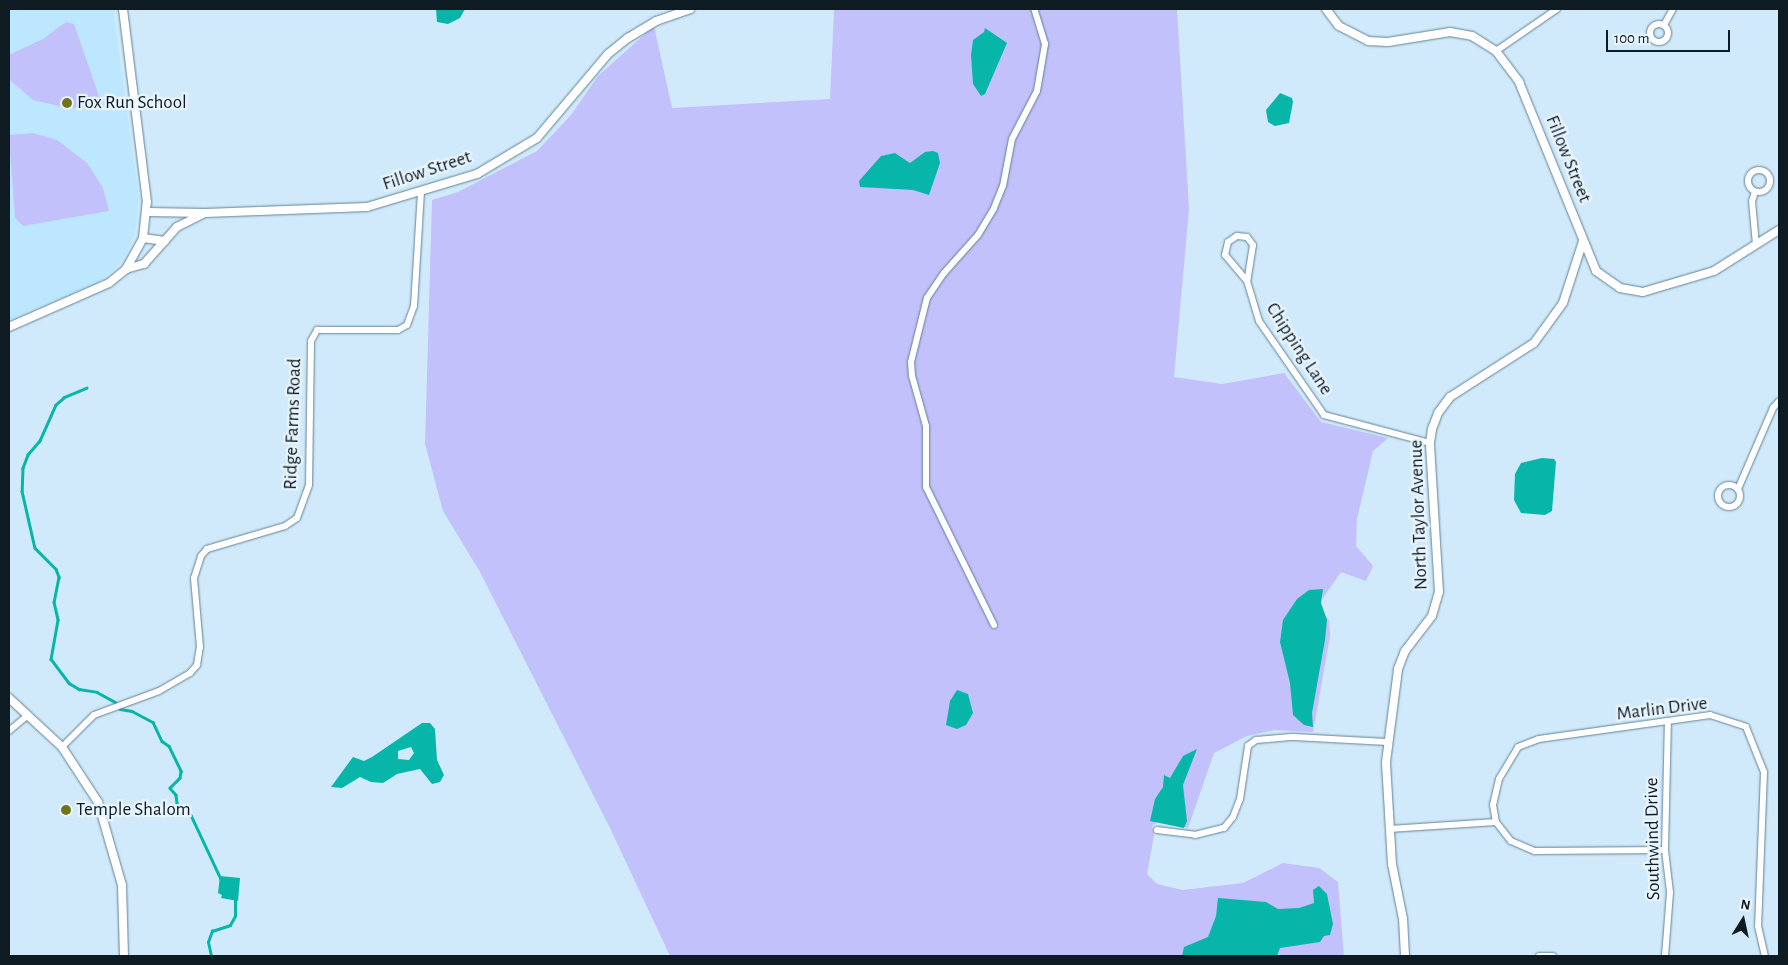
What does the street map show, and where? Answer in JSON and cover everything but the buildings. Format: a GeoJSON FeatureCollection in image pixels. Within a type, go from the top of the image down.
{"type":"FeatureCollection","features":[{"type":"Feature","properties":{"kind":"street"},"geometry":{"type":"LineString","coordinates":[[123,9],[147,212]]}},
{"type":"Feature","properties":{"kind":"street","name":"Fillow Street"},"geometry":{"type":"LineString","coordinates":[[126,269],[143,238],[147,212],[205,213],[367,207],[421,193],[477,174],[537,138],[608,54],[656,22],[690,9]]}},
{"type":"Feature","properties":{"kind":"street"},"geometry":{"type":"LineString","coordinates":[[994,625],[926,487],[926,426],[912,376],[911,362],[927,298],[944,274],[978,235],[994,208],[1003,186],[1012,139],[1037,91],[1045,44],[1034,9]]}},
{"type":"Feature","properties":{"kind":"street","name":"Fillow Street"},"geometry":{"type":"LineString","coordinates":[[1326,9],[1339,26],[1368,41],[1388,42],[1456,32],[1477,38],[1496,51],[1519,82],[1596,271],[1620,288],[1643,292],[1714,271],[1779,230]]}},
{"type":"Feature","properties":{"kind":"street"},"geometry":{"type":"LineString","coordinates":[[1496,51],[1557,9]]}},
{"type":"Feature","properties":{"kind":"street"},"geometry":{"type":"LineString","coordinates":[[1664,25],[1672,9]]}},
{"type":"Feature","properties":{"kind":"street"},"geometry":{"type":"LineString","coordinates":[[1755,192],[1752,201],[1756,246]]}},
{"type":"Feature","properties":{"kind":"street","name":"Ridge Farms Road"},"geometry":{"type":"LineString","coordinates":[[62,747],[94,714],[159,691],[190,672],[197,665],[200,647],[194,578],[200,556],[207,549],[285,526],[297,518],[308,485],[311,341],[316,330],[398,330],[407,325],[414,306],[421,193]]}},
{"type":"Feature","properties":{"kind":"street","name":"Fillow Street"},"geometry":{"type":"LineString","coordinates":[[9,328],[92,292],[126,269],[144,264],[177,227],[205,213]]}},
{"type":"Feature","properties":{"kind":"street","name":"Chipping Lane"},"geometry":{"type":"LineString","coordinates":[[1246,280],[1253,245],[1247,237],[1237,236],[1228,242],[1225,255],[1246,280],[1258,321],[1324,416],[1430,443]]}},
{"type":"Feature","properties":{"kind":"street"},"geometry":{"type":"LineString","coordinates":[[143,238],[165,241]]}},
{"type":"Feature","properties":{"kind":"street","name":"North Taylor Avenue"},"geometry":{"type":"LineString","coordinates":[[1405,956],[1403,919],[1392,864],[1389,829],[1387,742],[1401,660],[1432,616],[1439,592],[1430,443],[1438,413],[1450,397],[1534,343],[1563,303],[1583,241]]}},
{"type":"Feature","properties":{"kind":"street"},"geometry":{"type":"LineString","coordinates":[[1738,489],[1773,408],[1779,401]]}},
{"type":"Feature","properties":{"kind":"street"},"geometry":{"type":"LineString","coordinates":[[9,698],[62,747],[98,802],[117,860],[125,906],[124,956]]}},
{"type":"Feature","properties":{"kind":"street","name":"Marlin Drive"},"geometry":{"type":"LineString","coordinates":[[1496,822],[1494,804],[1499,779],[1518,747],[1540,740],[1710,715],[1746,727],[1764,772],[1758,926],[1765,956]]}},
{"type":"Feature","properties":{"kind":"street"},"geometry":{"type":"LineString","coordinates":[[9,731],[27,716]]}},
{"type":"Feature","properties":{"kind":"street","name":"Southwind Drive"},"geometry":{"type":"LineString","coordinates":[[1665,956],[1670,892],[1665,850],[1668,722]]}},
{"type":"Feature","properties":{"kind":"street"},"geometry":{"type":"LineString","coordinates":[[1157,830],[1196,835],[1224,828],[1233,817],[1240,799],[1248,746],[1256,740],[1294,737],[1387,742]]}},
{"type":"Feature","properties":{"kind":"street"},"geometry":{"type":"LineString","coordinates":[[1389,829],[1496,822],[1512,841],[1535,851],[1665,850]]}},
{"type":"Feature","properties":{"kind":"street"},"geometry":{"type":"LineString","coordinates":[[1539,956],[1553,956]]}},
{"type":"Feature","properties":{"kind":"shaded area","name":"Fox Run School"},"geometry":{"type":"Polygon","coordinates":[[[9,9],[113,9],[139,198],[135,233],[127,253],[113,271],[97,283],[9,320],[9,9]]]}},
{"type":"Feature","properties":{"kind":"shaded area"},"geometry":{"type":"Polygon","coordinates":[[[436,9],[465,9],[460,18],[448,24],[437,22],[436,9]]]}},
{"type":"Feature","properties":{"kind":"shaded area"},"geometry":{"type":"Polygon","coordinates":[[[1177,9],[1189,209],[1174,377],[1222,384],[1284,373],[1321,422],[1388,438],[1373,451],[1357,519],[1356,546],[1373,566],[1366,581],[1341,572],[1318,605],[1329,620],[1330,636],[1313,732],[1274,730],[1247,736],[1214,753],[1188,828],[1160,820],[1152,826],[1154,835],[1147,874],[1157,884],[1183,890],[1243,883],[1283,863],[1319,868],[1338,882],[1344,956],[670,956],[610,828],[480,572],[443,511],[425,444],[432,200],[458,192],[537,151],[571,115],[598,76],[654,26],[672,108],[830,99],[834,10],[1177,9]]]}},
{"type":"Feature","properties":{"kind":"shaded area"},"geometry":{"type":"Polygon","coordinates":[[[66,22],[74,24],[100,99],[83,107],[68,108],[33,100],[9,79],[9,55],[43,39],[66,22]]]}},
{"type":"Feature","properties":{"kind":"shaded area"},"geometry":{"type":"Polygon","coordinates":[[[985,28],[1007,43],[985,94],[981,96],[973,84],[971,55],[973,40],[984,32],[985,28]]]}},
{"type":"Feature","properties":{"kind":"shaded area"},"geometry":{"type":"Polygon","coordinates":[[[1280,93],[1292,98],[1293,102],[1289,123],[1275,126],[1268,122],[1266,110],[1280,93]]]}},
{"type":"Feature","properties":{"kind":"shaded area"},"geometry":{"type":"Polygon","coordinates":[[[33,133],[57,140],[87,163],[103,188],[109,211],[23,226],[15,218],[9,135],[33,133]]]}},
{"type":"Feature","properties":{"kind":"shaded area"},"geometry":{"type":"Polygon","coordinates":[[[933,151],[938,153],[940,163],[929,195],[913,190],[860,187],[859,181],[881,156],[895,153],[910,163],[925,152],[933,151]]]}},
{"type":"Feature","properties":{"kind":"shaded area"},"geometry":{"type":"Polygon","coordinates":[[[1542,458],[1554,459],[1556,462],[1552,511],[1545,515],[1521,513],[1514,500],[1515,474],[1521,463],[1542,458]]]}},
{"type":"Feature","properties":{"kind":"shaded area"},"geometry":{"type":"Polygon","coordinates":[[[1323,589],[1321,603],[1327,620],[1312,713],[1313,727],[1304,725],[1293,715],[1290,683],[1280,642],[1283,620],[1297,599],[1309,590],[1323,589]]]}},
{"type":"Feature","properties":{"kind":"shaded area"},"geometry":{"type":"Polygon","coordinates":[[[957,690],[968,694],[973,713],[966,725],[957,729],[946,725],[950,701],[957,690]]]}},
{"type":"Feature","properties":{"kind":"shaded area"},"geometry":{"type":"Polygon","coordinates":[[[422,723],[430,723],[435,729],[437,760],[444,775],[440,782],[432,784],[420,769],[397,774],[383,783],[371,782],[360,777],[342,788],[331,787],[353,757],[364,761],[422,723]],[[411,747],[398,751],[398,759],[409,760],[414,753],[411,747]]]}},
{"type":"Feature","properties":{"kind":"shaded area"},"geometry":{"type":"Polygon","coordinates":[[[1197,749],[1183,785],[1187,821],[1184,828],[1150,821],[1155,799],[1163,787],[1164,775],[1170,778],[1183,756],[1197,749]]]}},
{"type":"Feature","properties":{"kind":"shaded area"},"geometry":{"type":"Polygon","coordinates":[[[220,876],[240,878],[238,901],[221,898],[222,895],[218,893],[220,876]]]}},
{"type":"Feature","properties":{"kind":"shaded area"},"geometry":{"type":"Polygon","coordinates":[[[1319,886],[1327,894],[1333,924],[1330,935],[1324,936],[1320,942],[1280,948],[1277,956],[1182,956],[1184,947],[1208,937],[1216,916],[1218,898],[1266,902],[1278,909],[1299,908],[1314,903],[1313,890],[1319,886]]]}},
{"type":"Feature","properties":{"kind":"waterway"},"geometry":{"type":"LineString","coordinates":[[87,388],[64,398],[56,405],[40,441],[28,455],[23,468],[22,491],[35,548],[56,569],[59,577],[54,602],[58,620],[51,659],[69,683],[79,689],[97,692],[115,702]]}},
{"type":"Feature","properties":{"kind":"waterway"},"geometry":{"type":"LineString","coordinates":[[120,709],[132,711],[153,722],[162,741],[169,746],[181,771],[180,778],[170,788],[176,795],[177,803],[191,815],[221,879]]}},
{"type":"Feature","properties":{"kind":"waterway"},"geometry":{"type":"LineString","coordinates":[[211,956],[208,942],[212,931],[230,925],[235,916],[235,900]]}},
{"type":"Feature","properties":{"kind":"place","name":"Fox Run School"},"geometry":{"type":"Point","coordinates":[67,103]}},
{"type":"Feature","properties":{"kind":"place","name":"Temple Shalom"},"geometry":{"type":"Point","coordinates":[66,810]}}]}
